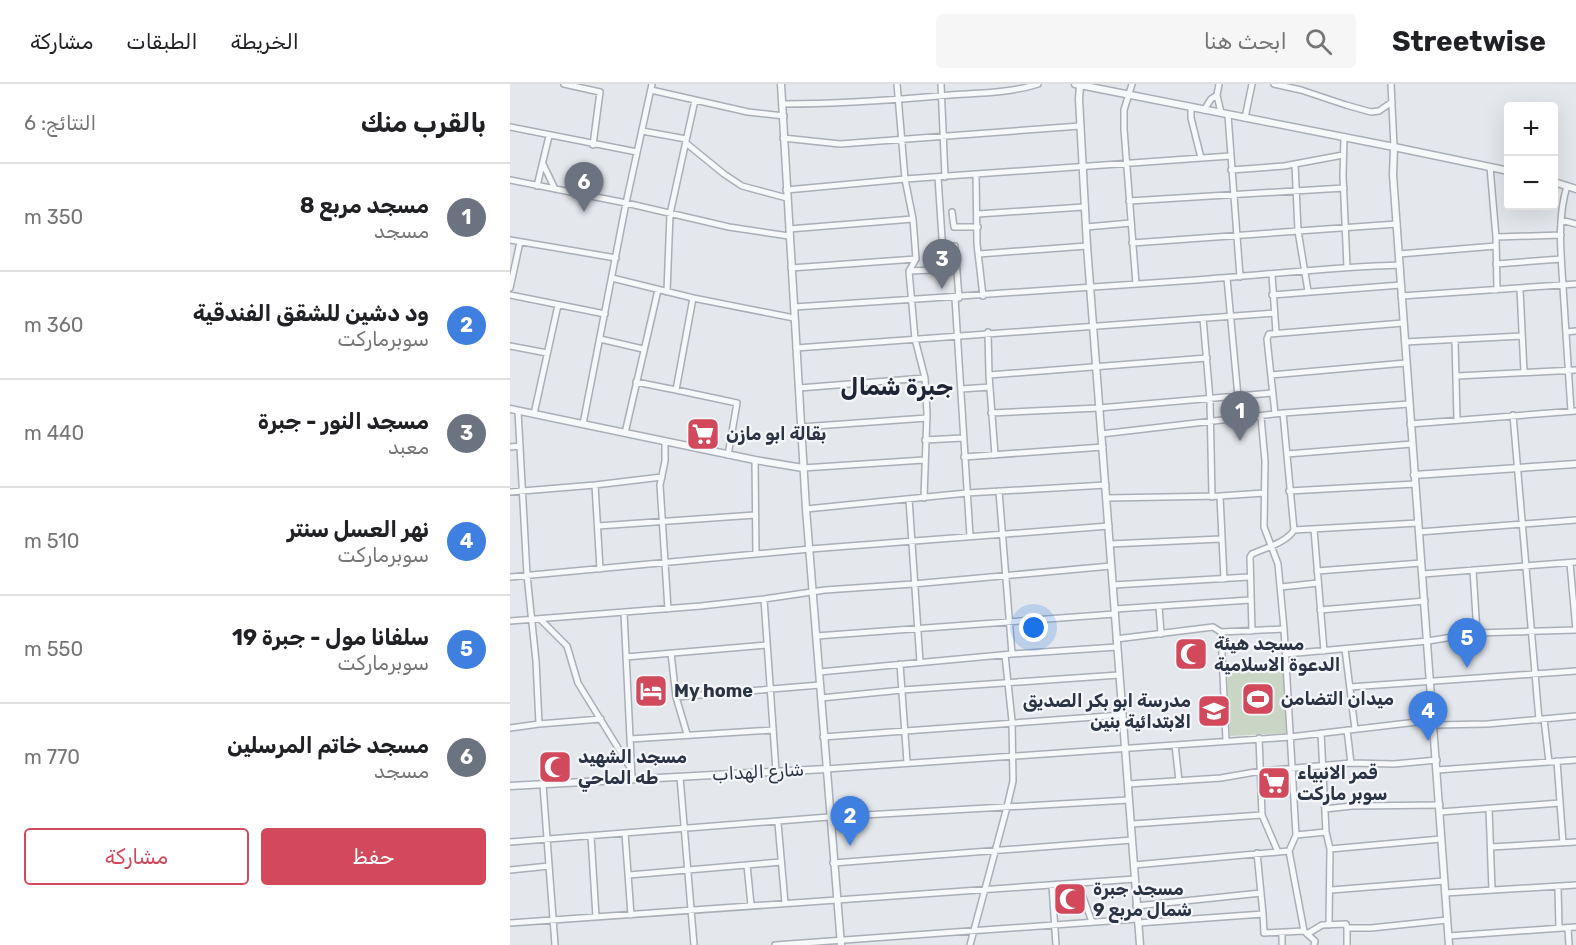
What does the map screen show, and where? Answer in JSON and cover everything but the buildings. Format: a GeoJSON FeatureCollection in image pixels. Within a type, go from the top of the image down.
{"type":"FeatureCollection","features":[{"type":"Feature","properties":{"kind":"street"},"geometry":{"type":"LineString","coordinates":[[564,84],[600,92]]}},
{"type":"Feature","properties":{"kind":"street"},"geometry":{"type":"LineString","coordinates":[[593,145],[601,84]]}},
{"type":"Feature","properties":{"kind":"street"},"geometry":{"type":"LineString","coordinates":[[781,84],[803,468],[840,943]]}},
{"type":"Feature","properties":{"kind":"street"},"geometry":{"type":"LineString","coordinates":[[897,84],[905,179],[913,219],[916,259],[909,271],[915,339],[925,378],[927,418],[924,498]]}},
{"type":"Feature","properties":{"kind":"street"},"geometry":{"type":"LineString","coordinates":[[941,84],[945,177]]}},
{"type":"Feature","properties":{"kind":"street"},"geometry":{"type":"LineString","coordinates":[[783,104],[829,104],[942,96],[1001,91],[1038,84]]}},
{"type":"Feature","properties":{"kind":"street"},"geometry":{"type":"LineString","coordinates":[[1140,945],[1084,207],[1078,84],[1504,170]]}},
{"type":"Feature","properties":{"kind":"street"},"geometry":{"type":"LineString","coordinates":[[1132,84],[1124,116],[1136,284]]}},
{"type":"Feature","properties":{"kind":"street"},"geometry":{"type":"LineString","coordinates":[[1219,84],[1217,95],[1225,114],[1240,277]]}},
{"type":"Feature","properties":{"kind":"street"},"geometry":{"type":"LineString","coordinates":[[1245,118],[1252,84]]}},
{"type":"Feature","properties":{"kind":"street"},"geometry":{"type":"LineString","coordinates":[[1274,84],[1371,112],[1379,111],[1392,102]]}},
{"type":"Feature","properties":{"kind":"street"},"geometry":{"type":"LineString","coordinates":[[1391,84],[1393,175],[1401,296],[1449,945]]}},
{"type":"Feature","properties":{"kind":"street"},"geometry":{"type":"LineString","coordinates":[[583,424],[651,87],[694,100],[748,112],[784,116]]}},
{"type":"Feature","properties":{"kind":"street"},"geometry":{"type":"LineString","coordinates":[[1204,110],[1211,99],[1217,95]]}},
{"type":"Feature","properties":{"kind":"street"},"geometry":{"type":"LineString","coordinates":[[667,292],[670,214],[694,100]]}},
{"type":"Feature","properties":{"kind":"street"},"geometry":{"type":"LineString","coordinates":[[1191,108],[1191,118],[1201,158]]}},
{"type":"Feature","properties":{"kind":"street"},"geometry":{"type":"LineString","coordinates":[[783,138],[831,144],[1080,126]]}},
{"type":"Feature","properties":{"kind":"street"},"geometry":{"type":"LineString","coordinates":[[510,128],[637,152]]}},
{"type":"Feature","properties":{"kind":"street"},"geometry":{"type":"LineString","coordinates":[[642,131],[686,141],[724,174],[742,186],[787,198]]}},
{"type":"Feature","properties":{"kind":"street"},"geometry":{"type":"LineString","coordinates":[[537,186],[549,136]]}},
{"type":"Feature","properties":{"kind":"street"},"geometry":{"type":"LineString","coordinates":[[1344,137],[1344,227],[1347,267]]}},
{"type":"Feature","properties":{"kind":"street"},"geometry":{"type":"LineString","coordinates":[[1231,170],[1295,164],[1343,155]]}},
{"type":"Feature","properties":{"kind":"street"},"geometry":{"type":"LineString","coordinates":[[786,190],[1126,162],[1230,156]]}},
{"type":"Feature","properties":{"kind":"street"},"geometry":{"type":"LineString","coordinates":[[543,162],[555,189]]}},
{"type":"Feature","properties":{"kind":"street"},"geometry":{"type":"LineString","coordinates":[[1295,164],[1298,231],[1307,272],[1308,291]]}},
{"type":"Feature","properties":{"kind":"street"},"geometry":{"type":"LineString","coordinates":[[1490,167],[1496,237],[1497,290]]}},
{"type":"Feature","properties":{"kind":"street"},"geometry":{"type":"LineString","coordinates":[[976,174],[983,296]]}},
{"type":"Feature","properties":{"kind":"street"},"geometry":{"type":"LineString","coordinates":[[938,177],[944,270]]}},
{"type":"Feature","properties":{"kind":"street"},"geometry":{"type":"LineString","coordinates":[[510,180],[626,203],[729,227],[789,232],[913,219]]}},
{"type":"Feature","properties":{"kind":"street"},"geometry":{"type":"LineString","coordinates":[[1558,183],[1576,189]]}},
{"type":"Feature","properties":{"kind":"street"},"geometry":{"type":"LineString","coordinates":[[1410,424],[1574,411],[1568,371],[1561,259],[1561,219],[1567,186]]}},
{"type":"Feature","properties":{"kind":"street"},"geometry":{"type":"LineString","coordinates":[[1129,201],[1344,188]]}},
{"type":"Feature","properties":{"kind":"street"},"geometry":{"type":"LineString","coordinates":[[978,214],[1084,207]]}},
{"type":"Feature","properties":{"kind":"street"},"geometry":{"type":"LineString","coordinates":[[952,212],[954,227],[978,228]]}},
{"type":"Feature","properties":{"kind":"street"},"geometry":{"type":"LineString","coordinates":[[1561,219],[1576,224]]}},
{"type":"Feature","properties":{"kind":"street"},"geometry":{"type":"LineString","coordinates":[[1086,226],[1131,223]]}},
{"type":"Feature","properties":{"kind":"street"},"geometry":{"type":"LineString","coordinates":[[1132,243],[1397,224]]}},
{"type":"Feature","properties":{"kind":"street"},"geometry":{"type":"LineString","coordinates":[[1496,237],[1561,235]]}},
{"type":"Feature","properties":{"kind":"street"},"geometry":{"type":"LineString","coordinates":[[510,240],[616,258]]}},
{"type":"Feature","properties":{"kind":"street"},"geometry":{"type":"LineString","coordinates":[[510,288],[520,242]]}},
{"type":"Feature","properties":{"kind":"street"},"geometry":{"type":"LineString","coordinates":[[943,247],[955,246],[964,458],[970,536]]}},
{"type":"Feature","properties":{"kind":"street"},"geometry":{"type":"LineString","coordinates":[[979,254],[1087,246]]}},
{"type":"Feature","properties":{"kind":"street"},"geometry":{"type":"LineString","coordinates":[[1399,254],[1496,246]]}},
{"type":"Feature","properties":{"kind":"street"},"geometry":{"type":"LineString","coordinates":[[791,268],[916,259]]}},
{"type":"Feature","properties":{"kind":"street"},"geometry":{"type":"LineString","coordinates":[[1496,264],[1561,259]]}},
{"type":"Feature","properties":{"kind":"street"},"geometry":{"type":"LineString","coordinates":[[794,307],[957,298],[1272,275],[1347,267],[1400,266]]}},
{"type":"Feature","properties":{"kind":"street"},"geometry":{"type":"LineString","coordinates":[[909,271],[956,269]]}},
{"type":"Feature","properties":{"kind":"street"},"geometry":{"type":"LineString","coordinates":[[1272,275],[1276,332]]}},
{"type":"Feature","properties":{"kind":"street"},"geometry":{"type":"LineString","coordinates":[[612,278],[693,298],[794,318]]}},
{"type":"Feature","properties":{"kind":"street"},"geometry":{"type":"LineString","coordinates":[[1227,278],[1238,397]]}},
{"type":"Feature","properties":{"kind":"street"},"geometry":{"type":"LineString","coordinates":[[1401,296],[1576,284]]}},
{"type":"Feature","properties":{"kind":"street"},"geometry":{"type":"LineString","coordinates":[[1272,295],[1401,285]]}},
{"type":"Feature","properties":{"kind":"street"},"geometry":{"type":"LineString","coordinates":[[1520,289],[1524,372]]}},
{"type":"Feature","properties":{"kind":"street"},"geometry":{"type":"LineString","coordinates":[[625,433],[657,290]]}},
{"type":"Feature","properties":{"kind":"street"},"geometry":{"type":"LineString","coordinates":[[510,295],[605,314]]}},
{"type":"Feature","properties":{"kind":"street"},"geometry":{"type":"LineString","coordinates":[[676,390],[693,298]]}},
{"type":"Feature","properties":{"kind":"street"},"geometry":{"type":"LineString","coordinates":[[534,414],[558,305]]}},
{"type":"Feature","properties":{"kind":"street"},"geometry":{"type":"LineString","coordinates":[[796,348],[988,332],[1274,313]]}},
{"type":"Feature","properties":{"kind":"street"},"geometry":{"type":"LineString","coordinates":[[1203,318],[1210,400],[1212,496]]}},
{"type":"Feature","properties":{"kind":"street"},"geometry":{"type":"LineString","coordinates":[[1275,414],[1268,336],[1276,332],[1403,323]]}},
{"type":"Feature","properties":{"kind":"street"},"geometry":{"type":"LineString","coordinates":[[1566,332],[1576,331]]}},
{"type":"Feature","properties":{"kind":"street"},"geometry":{"type":"LineString","coordinates":[[988,332],[995,455]]}},
{"type":"Feature","properties":{"kind":"street"},"geometry":{"type":"LineString","coordinates":[[1405,342],[1522,336]]}},
{"type":"Feature","properties":{"kind":"street"},"geometry":{"type":"LineString","coordinates":[[600,339],[643,349]]}},
{"type":"Feature","properties":{"kind":"street"},"geometry":{"type":"LineString","coordinates":[[1455,340],[1457,419]]}},
{"type":"Feature","properties":{"kind":"street"},"geometry":{"type":"LineString","coordinates":[[510,346],[547,353]]}},
{"type":"Feature","properties":{"kind":"street"},"geometry":{"type":"LineString","coordinates":[[989,375],[1207,358]]}},
{"type":"Feature","properties":{"kind":"street"},"geometry":{"type":"LineString","coordinates":[[1271,375],[1406,363]]}},
{"type":"Feature","properties":{"kind":"street"},"geometry":{"type":"LineString","coordinates":[[1457,376],[1576,370]]}},
{"type":"Feature","properties":{"kind":"street"},"geometry":{"type":"LineString","coordinates":[[799,388],[925,378]]}},
{"type":"Feature","properties":{"kind":"street"},"geometry":{"type":"LineString","coordinates":[[636,382],[737,403],[728,455]]}},
{"type":"Feature","properties":{"kind":"street"},"geometry":{"type":"LineString","coordinates":[[961,389],[990,387]]}},
{"type":"Feature","properties":{"kind":"street"},"geometry":{"type":"LineString","coordinates":[[991,413],[1100,408],[1273,393]]}},
{"type":"Feature","properties":{"kind":"street"},"geometry":{"type":"LineString","coordinates":[[1101,434],[1283,413],[1409,404]]}},
{"type":"Feature","properties":{"kind":"street"},"geometry":{"type":"LineString","coordinates":[[510,409],[728,455],[803,468],[924,459]]}},
{"type":"Feature","properties":{"kind":"street"},"geometry":{"type":"LineString","coordinates":[[518,411],[527,575],[539,724]]}},
{"type":"Feature","properties":{"kind":"street"},"geometry":{"type":"LineString","coordinates":[[1252,631],[1249,578],[1252,554],[1292,534],[1294,530],[1283,413]]}},
{"type":"Feature","properties":{"kind":"street"},"geometry":{"type":"LineString","coordinates":[[1513,415],[1535,674],[1549,762]]}},
{"type":"Feature","properties":{"kind":"street"},"geometry":{"type":"LineString","coordinates":[[1261,417],[1265,461],[1264,527],[1278,564],[1286,654],[1296,835],[1289,851],[1306,933],[1315,941],[1314,945]]}},
{"type":"Feature","properties":{"kind":"street"},"geometry":{"type":"LineString","coordinates":[[801,427],[927,418]]}},
{"type":"Feature","properties":{"kind":"street"},"geometry":{"type":"LineString","coordinates":[[925,440],[963,438]]}},
{"type":"Feature","properties":{"kind":"street"},"geometry":{"type":"LineString","coordinates":[[665,441],[660,485],[668,609]]}},
{"type":"Feature","properties":{"kind":"street"},"geometry":{"type":"LineString","coordinates":[[1287,454],[1412,444]]}},
{"type":"Feature","properties":{"kind":"street"},"geometry":{"type":"LineString","coordinates":[[510,447],[520,446]]}},
{"type":"Feature","properties":{"kind":"street"},"geometry":{"type":"LineString","coordinates":[[964,458],[1103,447]]}},
{"type":"Feature","properties":{"kind":"street"},"geometry":{"type":"LineString","coordinates":[[754,460],[756,554]]}},
{"type":"Feature","properties":{"kind":"street"},"geometry":{"type":"LineString","coordinates":[[1414,475],[1576,464]]}},
{"type":"Feature","properties":{"kind":"street"},"geometry":{"type":"LineString","coordinates":[[510,492],[662,477]]}},
{"type":"Feature","properties":{"kind":"street"},"geometry":{"type":"LineString","coordinates":[[1289,491],[1415,484]]}},
{"type":"Feature","properties":{"kind":"street"},"geometry":{"type":"LineString","coordinates":[[595,485],[600,569]]}},
{"type":"Feature","properties":{"kind":"street"},"geometry":{"type":"LineString","coordinates":[[806,509],[967,494],[1106,485]]}},
{"type":"Feature","properties":{"kind":"street"},"geometry":{"type":"LineString","coordinates":[[999,492],[1012,654]]}},
{"type":"Feature","properties":{"kind":"street"},"geometry":{"type":"LineString","coordinates":[[1107,498],[1264,493]]}},
{"type":"Feature","properties":{"kind":"street"},"geometry":{"type":"LineString","coordinates":[[1220,496],[1224,579]]}},
{"type":"Feature","properties":{"kind":"street"},"geometry":{"type":"LineString","coordinates":[[909,500],[920,662]]}},
{"type":"Feature","properties":{"kind":"street"},"geometry":{"type":"LineString","coordinates":[[598,526],[755,515]]}},
{"type":"Feature","properties":{"kind":"street"},"geometry":{"type":"LineString","coordinates":[[1419,532],[1576,520]]}},
{"type":"Feature","properties":{"kind":"street"},"geometry":{"type":"LineString","coordinates":[[1294,530],[1418,523]]}},
{"type":"Feature","properties":{"kind":"street"},"geometry":{"type":"LineString","coordinates":[[510,577],[810,549],[1109,526]]}},
{"type":"Feature","properties":{"kind":"street"},"geometry":{"type":"LineString","coordinates":[[1314,530],[1324,651]]}},
{"type":"Feature","properties":{"kind":"street"},"geometry":{"type":"LineString","coordinates":[[1110,544],[1221,539]]}},
{"type":"Feature","properties":{"kind":"street"},"geometry":{"type":"LineString","coordinates":[[1286,654],[1428,641],[1477,633],[1576,630],[1573,562],[1423,574]]}},
{"type":"Feature","properties":{"kind":"street"},"geometry":{"type":"LineString","coordinates":[[1317,571],[1421,563]]}},
{"type":"Feature","properties":{"kind":"street"},"geometry":{"type":"LineString","coordinates":[[510,621],[668,609],[825,590],[1111,566]]}},
{"type":"Feature","properties":{"kind":"street"},"geometry":{"type":"LineString","coordinates":[[1473,570],[1477,633]]}},
{"type":"Feature","properties":{"kind":"street"},"geometry":{"type":"LineString","coordinates":[[1113,585],[1249,578]]}},
{"type":"Feature","properties":{"kind":"street"},"geometry":{"type":"LineString","coordinates":[[1281,587],[1318,584]]}},
{"type":"Feature","properties":{"kind":"street"},"geometry":{"type":"LineString","coordinates":[[764,599],[776,771]]}},
{"type":"Feature","properties":{"kind":"street"},"geometry":{"type":"LineString","coordinates":[[816,636],[1250,600]]}},
{"type":"Feature","properties":{"kind":"street"},"geometry":{"type":"LineString","coordinates":[[1320,610],[1425,601]]}},
{"type":"Feature","properties":{"kind":"street"},"geometry":{"type":"LineString","coordinates":[[1159,606],[1161,634]]}},
{"type":"Feature","properties":{"kind":"street"},"geometry":{"type":"LineString","coordinates":[[624,613],[632,779]]}},
{"type":"Feature","properties":{"kind":"street"},"geometry":{"type":"LineString","coordinates":[[540,620],[567,646],[578,683],[631,769]]}},
{"type":"Feature","properties":{"kind":"street"},"geometry":{"type":"LineString","coordinates":[[819,672],[1117,643],[1213,627],[1221,632],[1284,629]]}},
{"type":"Feature","properties":{"kind":"street"},"geometry":{"type":"LineString","coordinates":[[1221,632],[1227,740]]}},
{"type":"Feature","properties":{"kind":"street"},"geometry":{"type":"LineString","coordinates":[[626,657],[766,645]]}},
{"type":"Feature","properties":{"kind":"street"},"geometry":{"type":"LineString","coordinates":[[1346,649],[1355,729]]}},
{"type":"Feature","properties":{"kind":"street"},"geometry":{"type":"LineString","coordinates":[[671,653],[676,698],[687,734]]}},
{"type":"Feature","properties":{"kind":"street"},"geometry":{"type":"LineString","coordinates":[[970,945],[1012,781],[1012,721],[1005,655]]}},
{"type":"Feature","properties":{"kind":"street"},"geometry":{"type":"LineString","coordinates":[[900,664],[907,762]]}},
{"type":"Feature","properties":{"kind":"street"},"geometry":{"type":"LineString","coordinates":[[1350,687],[1576,671]]}},
{"type":"Feature","properties":{"kind":"street"},"geometry":{"type":"LineString","coordinates":[[821,698],[1119,675]]}},
{"type":"Feature","properties":{"kind":"street"},"geometry":{"type":"LineString","coordinates":[[676,698],[820,685]]}},
{"type":"Feature","properties":{"kind":"street"},"geometry":{"type":"LineString","coordinates":[[823,737],[1012,721],[1122,715]]}},
{"type":"Feature","properties":{"kind":"street"},"geometry":{"type":"LineString","coordinates":[[826,769],[1290,737],[1434,722],[1487,724],[1576,716]]}},
{"type":"Feature","properties":{"kind":"street"},"geometry":{"type":"LineString","coordinates":[[510,728],[601,720]]}},
{"type":"Feature","properties":{"kind":"street"},"geometry":{"type":"LineString","coordinates":[[630,739],[773,730]]}},
{"type":"Feature","properties":{"kind":"street"},"geometry":{"type":"LineString","coordinates":[[1347,730],[1351,763]]}},
{"type":"Feature","properties":{"kind":"street"},"geometry":{"type":"LineString","coordinates":[[1321,733],[1326,832],[1330,849],[1329,925]]}},
{"type":"Feature","properties":{"kind":"street"},"geometry":{"type":"LineString","coordinates":[[1260,738],[1262,815],[1278,852]]}},
{"type":"Feature","properties":{"kind":"street"},"geometry":{"type":"LineString","coordinates":[[1175,745],[1179,781]]}},
{"type":"Feature","properties":{"kind":"street"},"geometry":{"type":"LineString","coordinates":[[1128,784],[1221,778],[1261,771],[1323,765],[1394,764],[1437,760]]}},
{"type":"Feature","properties":{"kind":"street"},"geometry":{"type":"LineString","coordinates":[[1437,770],[1576,760]]}},
{"type":"Feature","properties":{"kind":"street"},"geometry":{"type":"LineString","coordinates":[[1557,761],[1563,843]]}},
{"type":"Feature","properties":{"kind":"street","name":"شارع الهداب"},"geometry":{"type":"LineString","coordinates":[[510,786],[826,769]]}},
{"type":"Feature","properties":{"kind":"street"},"geometry":{"type":"LineString","coordinates":[[680,777],[694,945]]}},
{"type":"Feature","properties":{"kind":"street"},"geometry":{"type":"LineString","coordinates":[[543,785],[555,945]]}},
{"type":"Feature","properties":{"kind":"street"},"geometry":{"type":"LineString","coordinates":[[510,842],[778,823],[829,817],[1130,800]]}},
{"type":"Feature","properties":{"kind":"street"},"geometry":{"type":"LineString","coordinates":[[1325,809],[1361,806],[1489,809],[1560,802]]}},
{"type":"Feature","properties":{"kind":"street"},"geometry":{"type":"LineString","coordinates":[[1489,809],[1492,890]]}},
{"type":"Feature","properties":{"kind":"street"},"geometry":{"type":"LineString","coordinates":[[1132,824],[1262,815]]}},
{"type":"Feature","properties":{"kind":"street"},"geometry":{"type":"LineString","coordinates":[[778,823],[784,903]]}},
{"type":"Feature","properties":{"kind":"street"},"geometry":{"type":"LineString","coordinates":[[1296,835],[1326,832]]}},
{"type":"Feature","properties":{"kind":"street"},"geometry":{"type":"LineString","coordinates":[[625,833],[632,915]]}},
{"type":"Feature","properties":{"kind":"street"},"geometry":{"type":"LineString","coordinates":[[591,836],[596,917]]}},
{"type":"Feature","properties":{"kind":"street"},"geometry":{"type":"LineString","coordinates":[[1330,849],[1441,839]]}},
{"type":"Feature","properties":{"kind":"street"},"geometry":{"type":"LineString","coordinates":[[833,862],[1132,840]]}},
{"type":"Feature","properties":{"kind":"street"},"geometry":{"type":"LineString","coordinates":[[1491,847],[1576,842]]}},
{"type":"Feature","properties":{"kind":"street"},"geometry":{"type":"LineString","coordinates":[[1134,865],[1289,851]]}},
{"type":"Feature","properties":{"kind":"street"},"geometry":{"type":"LineString","coordinates":[[1257,854],[1264,933],[1306,933],[1322,925],[1346,924],[1347,945]]}},
{"type":"Feature","properties":{"kind":"street"},"geometry":{"type":"LineString","coordinates":[[629,875],[781,862]]}},
{"type":"Feature","properties":{"kind":"street"},"geometry":{"type":"LineString","coordinates":[[747,865],[751,905]]}},
{"type":"Feature","properties":{"kind":"street"},"geometry":{"type":"LineString","coordinates":[[510,870],[549,866]]}},
{"type":"Feature","properties":{"kind":"street"},"geometry":{"type":"LineString","coordinates":[[510,922],[1135,879]]}},
{"type":"Feature","properties":{"kind":"street"},"geometry":{"type":"LineString","coordinates":[[1330,890],[1444,881]]}},
{"type":"Feature","properties":{"kind":"street"},"geometry":{"type":"LineString","coordinates":[[1078,883],[1092,922]]}},
{"type":"Feature","properties":{"kind":"street"},"geometry":{"type":"LineString","coordinates":[[1052,885],[1056,945]]}},
{"type":"Feature","properties":{"kind":"street"},"geometry":{"type":"LineString","coordinates":[[1445,893],[1576,885]]}},
{"type":"Feature","properties":{"kind":"street"},"geometry":{"type":"LineString","coordinates":[[1558,886],[1560,928]]}},
{"type":"Feature","properties":{"kind":"street"},"geometry":{"type":"LineString","coordinates":[[1136,906],[1261,893]]}},
{"type":"Feature","properties":{"kind":"street"},"geometry":{"type":"LineString","coordinates":[[775,945],[840,943],[1054,924],[1263,914]]}},
{"type":"Feature","properties":{"kind":"street"},"geometry":{"type":"LineString","coordinates":[[1347,928],[1371,928],[1447,920]]}},
{"type":"Feature","properties":{"kind":"street"},"geometry":{"type":"LineString","coordinates":[[1448,936],[1576,927]]}},
{"type":"Feature","properties":{"kind":"street"},"geometry":{"type":"LineString","coordinates":[[1568,928],[1569,945]]}},
{"type":"Feature","properties":{"kind":"street"},"geometry":{"type":"LineString","coordinates":[[1282,933],[1282,945]]}},
{"type":"Feature","properties":{"kind":"green space","name":"ميدان التضامن"},"geometry":{"type":"Polygon","coordinates":[[[1285,662],[1288,733],[1230,736],[1227,664],[1285,662]]]}},
{"type":"Feature","properties":{"kind":"place","name":"مسجد خاتم المرسلين"},"geometry":{"type":"Point","coordinates":[584,212]}},
{"type":"Feature","properties":{"kind":"place","name":"مسجد النور - جبرة"},"geometry":{"type":"Point","coordinates":[942,289]}},
{"type":"Feature","properties":{"kind":"place","name":"بقالة ابو مازن"},"geometry":{"type":"Point","coordinates":[703,434]}},
{"type":"Feature","properties":{"kind":"place","name":"مسجد مربع 8"},"geometry":{"type":"Point","coordinates":[1240,441]}},
{"type":"Feature","properties":{"kind":"place","name":"مسجد هيئة الدعوة الاسلامية"},"geometry":{"type":"Point","coordinates":[1191,654]}},
{"type":"Feature","properties":{"kind":"place","name":"سلفانا مول - جبرة 19"},"geometry":{"type":"Point","coordinates":[1467,668]}},
{"type":"Feature","properties":{"kind":"place","name":"My home"},"geometry":{"type":"Point","coordinates":[651,691]}},
{"type":"Feature","properties":{"kind":"place","name":"ميدان التضامن"},"geometry":{"type":"Point","coordinates":[1258,699]}},
{"type":"Feature","properties":{"kind":"place","name":"مدرسة ابو بكر الصديق الابتدائية بنين"},"geometry":{"type":"Point","coordinates":[1214,711]}},
{"type":"Feature","properties":{"kind":"place","name":"نهر العسل سنتر"},"geometry":{"type":"Point","coordinates":[1428,741]}},
{"type":"Feature","properties":{"kind":"place","name":"مسجد الشهيد طه الماحي"},"geometry":{"type":"Point","coordinates":[555,767]}},
{"type":"Feature","properties":{"kind":"place","name":"قمر الانبياء سوبر ماركت"},"geometry":{"type":"Point","coordinates":[1274,783]}},
{"type":"Feature","properties":{"kind":"place","name":"ود دشين للشقق الفندقية"},"geometry":{"type":"Point","coordinates":[850,846]}},
{"type":"Feature","properties":{"kind":"place","name":"مسجد جبرة شمال مربع 9"},"geometry":{"type":"Point","coordinates":[1070,899]}},
{"type":"Feature","properties":{"kind":"district","name":"جبرة شمال"},"geometry":{"type":"Point","coordinates":[897,387]}}]}
